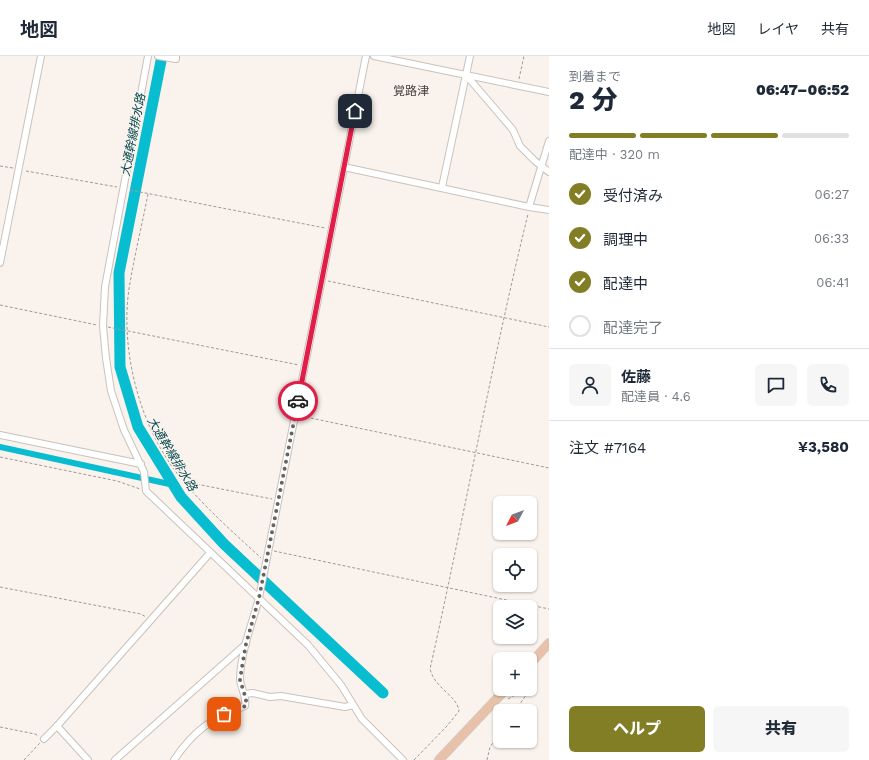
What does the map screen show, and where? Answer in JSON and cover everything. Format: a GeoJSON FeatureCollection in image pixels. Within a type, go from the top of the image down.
{"type":"FeatureCollection","features":[{"type":"Feature","properties":{"kind":"main road"},"geometry":{"type":"LineString","coordinates":[[537,656],[549,643]]}},
{"type":"Feature","properties":{"kind":"main road"},"geometry":{"type":"LineString","coordinates":[[439,760],[499,696]]}},
{"type":"Feature","properties":{"kind":"street"},"geometry":{"type":"LineString","coordinates":[[0,263],[41,56]]}},
{"type":"Feature","properties":{"kind":"street"},"geometry":{"type":"LineString","coordinates":[[148,56],[125,189],[105,287],[106,358],[111,391],[122,425],[141,464],[144,472],[146,489],[210,553],[259,596],[308,645],[341,685],[362,719],[403,760]]}},
{"type":"Feature","properties":{"kind":"street"},"geometry":{"type":"LineString","coordinates":[[158,56],[173,57]]}},
{"type":"Feature","properties":{"kind":"street"},"geometry":{"type":"LineString","coordinates":[[174,760],[183,747],[206,725],[224,714],[246,706],[245,694],[240,680],[246,644],[259,596],[269,550],[366,56]]}},
{"type":"Feature","properties":{"kind":"street"},"geometry":{"type":"LineString","coordinates":[[374,56],[549,92]]}},
{"type":"Feature","properties":{"kind":"street"},"geometry":{"type":"LineString","coordinates":[[442,187],[470,56]]}},
{"type":"Feature","properties":{"kind":"street"},"geometry":{"type":"LineString","coordinates":[[466,76],[513,130],[520,146],[549,172]]}},
{"type":"Feature","properties":{"kind":"street"},"geometry":{"type":"LineString","coordinates":[[529,207],[549,141]]}},
{"type":"Feature","properties":{"kind":"street"},"geometry":{"type":"LineString","coordinates":[[344,167],[549,210]]}},
{"type":"Feature","properties":{"kind":"street"},"geometry":{"type":"LineString","coordinates":[[0,435],[141,464]]}},
{"type":"Feature","properties":{"kind":"street"},"geometry":{"type":"LineString","coordinates":[[44,739],[58,726],[210,553]]}},
{"type":"Feature","properties":{"kind":"street"},"geometry":{"type":"LineString","coordinates":[[115,760],[246,644]]}},
{"type":"Feature","properties":{"kind":"street"},"geometry":{"type":"LineString","coordinates":[[245,694],[253,693],[270,697],[281,696],[345,707],[353,705]]}},
{"type":"Feature","properties":{"kind":"street"},"geometry":{"type":"LineString","coordinates":[[58,726],[88,760]]}},
{"type":"Feature","properties":{"kind":"path"},"geometry":{"type":"LineString","coordinates":[[518,86],[524,56]]}},
{"type":"Feature","properties":{"kind":"path"},"geometry":{"type":"LineString","coordinates":[[0,166],[331,230]]}},
{"type":"Feature","properties":{"kind":"path"},"geometry":{"type":"LineString","coordinates":[[148,194],[129,289],[128,331],[130,358],[136,387],[144,412],[155,438],[170,463],[204,506],[266,564]]}},
{"type":"Feature","properties":{"kind":"path"},"geometry":{"type":"LineString","coordinates":[[414,760],[459,712],[455,700],[433,679],[430,669],[529,207]]}},
{"type":"Feature","properties":{"kind":"path"},"geometry":{"type":"LineString","coordinates":[[322,280],[549,327]]}},
{"type":"Feature","properties":{"kind":"path"},"geometry":{"type":"LineString","coordinates":[[0,305],[305,366]]}},
{"type":"Feature","properties":{"kind":"path"},"geometry":{"type":"LineString","coordinates":[[295,414],[549,468]]}},
{"type":"Feature","properties":{"kind":"path"},"geometry":{"type":"LineString","coordinates":[[0,457],[118,481],[146,489]]}},
{"type":"Feature","properties":{"kind":"path"},"geometry":{"type":"LineString","coordinates":[[188,486],[191,484],[278,501]]}},
{"type":"Feature","properties":{"kind":"path"},"geometry":{"type":"LineString","coordinates":[[269,550],[549,609]]}},
{"type":"Feature","properties":{"kind":"path"},"geometry":{"type":"LineString","coordinates":[[0,587],[141,614],[152,619]]}},
{"type":"Feature","properties":{"kind":"path"},"geometry":{"type":"LineString","coordinates":[[0,727],[35,734],[44,739],[24,760]]}},
{"type":"Feature","properties":{"kind":"path"},"geometry":{"type":"LineString","coordinates":[[487,760],[490,747],[493,743]]}},
{"type":"Feature","properties":{"kind":"waterway","name":"大通幹線排水路"},"geometry":{"type":"LineString","coordinates":[[162,56],[119,273],[120,367],[138,427],[181,497],[224,544],[383,693]]}},
{"type":"Feature","properties":{"kind":"waterway"},"geometry":{"type":"LineString","coordinates":[[0,447],[174,485]]}},
{"type":"Feature","properties":{"kind":"way so far"},"geometry":{"type":"LineString","coordinates":[[224,714],[246,706],[246,699],[240,680],[242,667],[246,644],[259,598],[298,401]]}},
{"type":"Feature","properties":{"kind":"district","name":"覚路津"},"geometry":{"type":"Point","coordinates":[411,91]}},
{"type":"Feature","properties":{"kind":"route"},"geometry":{"type":"LineString","coordinates":[[298,401],[355,111]]}}]}
